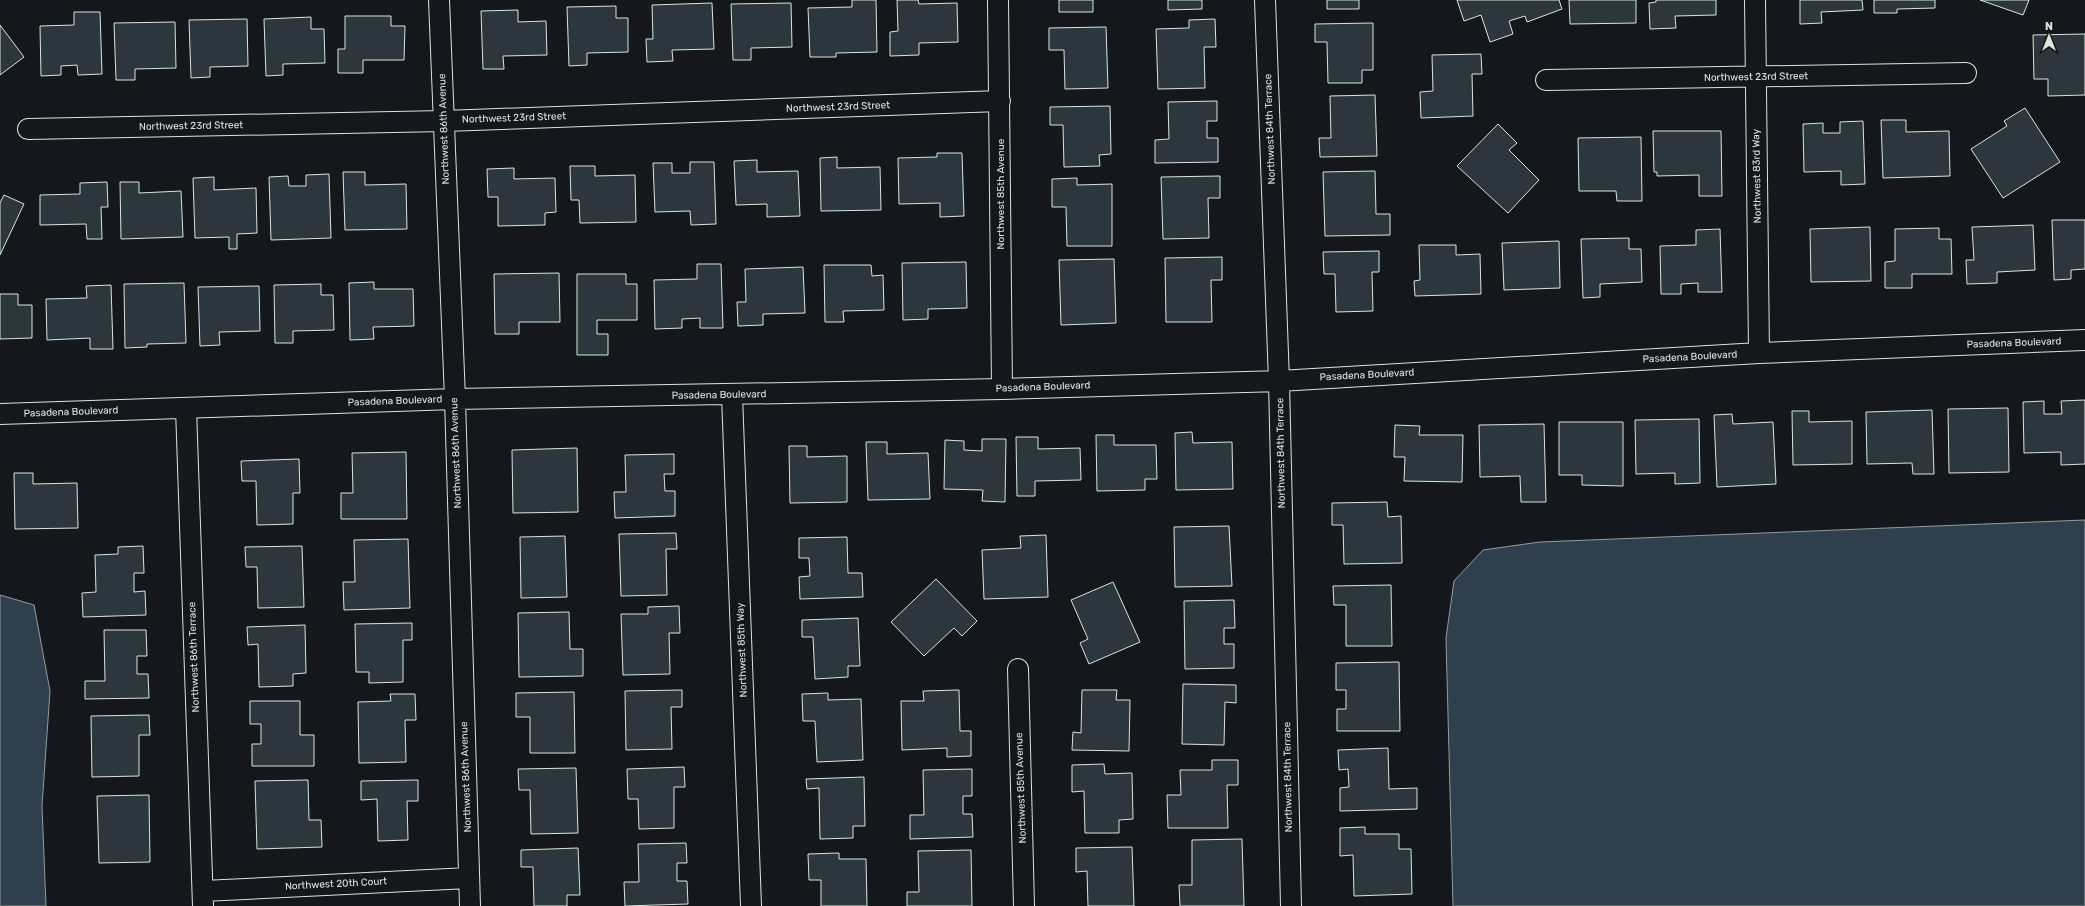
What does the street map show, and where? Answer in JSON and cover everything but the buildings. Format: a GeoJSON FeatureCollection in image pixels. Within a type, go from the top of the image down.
{"type":"FeatureCollection","features":[{"type":"Feature","properties":{"kind":"street","name":"Northwest 86th Avenue"},"geometry":{"type":"LineString","coordinates":[[439,0],[455,399],[470,906]]}},
{"type":"Feature","properties":{"kind":"street","name":"Northwest 85th Avenue"},"geometry":{"type":"LineString","coordinates":[[998,0],[1002,389]]}},
{"type":"Feature","properties":{"kind":"street","name":"Northwest 84th Terrace"},"geometry":{"type":"LineString","coordinates":[[1265,0],[1280,380],[1291,906]]}},
{"type":"Feature","properties":{"kind":"street","name":"Northwest 83rd Way"},"geometry":{"type":"LineString","coordinates":[[1755,0],[1758,353]]}},
{"type":"Feature","properties":{"kind":"street","name":"Northwest 23rd Street"},"geometry":{"type":"LineString","coordinates":[[1546,80],[1756,78],[1966,73]]}},
{"type":"Feature","properties":{"kind":"street","name":"Northwest 23rd Street"},"geometry":{"type":"LineString","coordinates":[[28,129],[444,121],[1000,101]]}},
{"type":"Feature","properties":{"kind":"street","name":"Pasadena Boulevard"},"geometry":{"type":"LineString","coordinates":[[0,414],[455,399],[1002,389],[1280,380],[1758,353],[2085,340]]}},
{"type":"Feature","properties":{"kind":"street","name":"Northwest 85th Way"},"geometry":{"type":"LineString","coordinates":[[732,395],[751,906]]}},
{"type":"Feature","properties":{"kind":"street","name":"Northwest 86th Terrace"},"geometry":{"type":"LineString","coordinates":[[186,408],[203,898]]}},
{"type":"Feature","properties":{"kind":"street","name":"Northwest 85th Avenue"},"geometry":{"type":"LineString","coordinates":[[1018,670],[1024,906]]}},
{"type":"Feature","properties":{"kind":"street","name":"Northwest 20th Court"},"geometry":{"type":"LineString","coordinates":[[203,898],[469,878]]}},
{"type":"Feature","properties":{"kind":"water"},"geometry":{"type":"Polygon","coordinates":[[[2085,520],[2085,906],[1453,906],[1446,638],[1454,581],[1483,550],[1540,542],[2085,520]]]}},
{"type":"Feature","properties":{"kind":"water"},"geometry":{"type":"Polygon","coordinates":[[[0,595],[34,605],[50,691],[42,806],[46,906],[0,906],[0,595]]]}}]}
